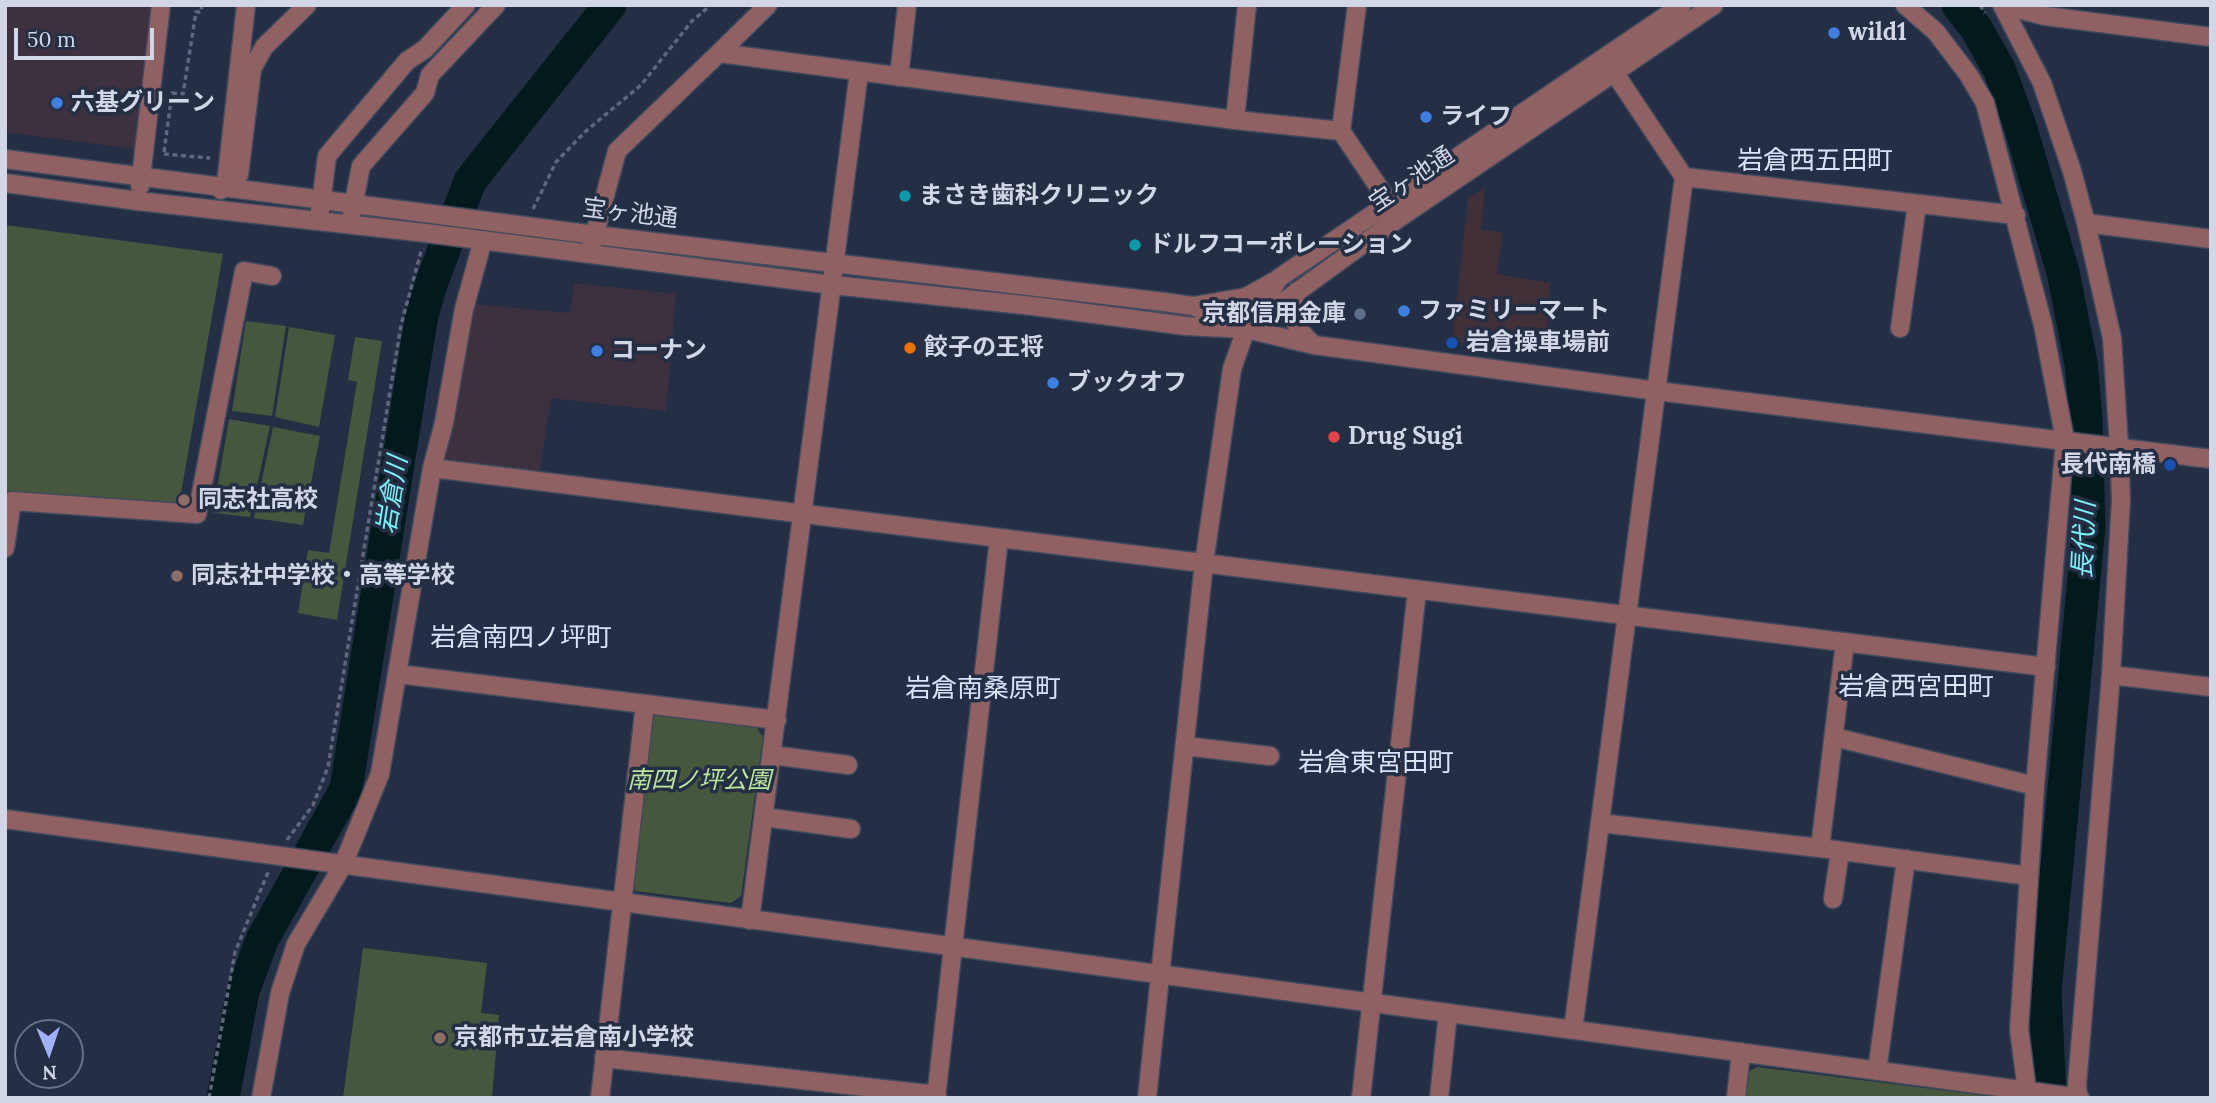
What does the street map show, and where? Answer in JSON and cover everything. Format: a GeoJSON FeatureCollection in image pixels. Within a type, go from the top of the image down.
{"type":"FeatureCollection","features":[{"type":"Feature","properties":{"kind":"street"},"geometry":{"type":"LineString","coordinates":[[138,201],[161,5]]}},
{"type":"Feature","properties":{"kind":"street"},"geometry":{"type":"LineString","coordinates":[[246,5],[226,187],[227,194],[236,203],[263,215]]}},
{"type":"Feature","properties":{"kind":"street"},"geometry":{"type":"LineString","coordinates":[[191,207],[217,194],[239,175],[252,69],[264,47],[307,5]]}},
{"type":"Feature","properties":{"kind":"street"},"geometry":{"type":"LineString","coordinates":[[318,221],[327,156],[407,61],[425,49],[466,5]]}},
{"type":"Feature","properties":{"kind":"street"},"geometry":{"type":"LineString","coordinates":[[350,225],[361,166],[425,93],[430,75],[496,5]]}},
{"type":"Feature","properties":{"kind":"street"},"geometry":{"type":"LineString","coordinates":[[589,254],[617,151],[768,5]]}},
{"type":"Feature","properties":{"kind":"street"},"geometry":{"type":"LineString","coordinates":[[899,77],[907,5]]}},
{"type":"Feature","properties":{"kind":"street"},"geometry":{"type":"LineString","coordinates":[[1235,120],[1247,5]]}},
{"type":"Feature","properties":{"kind":"street"},"geometry":{"type":"LineString","coordinates":[[1357,5],[1340,131],[1399,218]]}},
{"type":"Feature","properties":{"kind":"street","name":"宝ヶ池通"},"geometry":{"type":"LineString","coordinates":[[5,183],[138,201],[478,239],[833,285],[1033,306],[1186,326],[1246,329],[1609,65],[1682,5]]}},
{"type":"Feature","properties":{"kind":"street","name":"宝ヶ池通"},"geometry":{"type":"LineString","coordinates":[[1246,329],[1279,278],[1389,203],[1609,65],[1714,5]]}},
{"type":"Feature","properties":{"kind":"street"},"geometry":{"type":"LineString","coordinates":[[1905,5],[1936,32],[1968,74],[1985,103],[2016,215],[2071,441],[2035,786],[2018,1029],[2033,1092]]}},
{"type":"Feature","properties":{"kind":"street"},"geometry":{"type":"LineString","coordinates":[[2045,16],[2062,5]]}},
{"type":"Feature","properties":{"kind":"street"},"geometry":{"type":"LineString","coordinates":[[1998,10],[2211,37]]}},
{"type":"Feature","properties":{"kind":"street"},"geometry":{"type":"LineString","coordinates":[[5,819],[2077,1097],[2111,675],[2122,500],[2113,446],[2112,338],[2072,171],[2042,83],[1998,10]]}},
{"type":"Feature","properties":{"kind":"street"},"geometry":{"type":"LineString","coordinates":[[719,52],[1235,120],[1340,131]]}},
{"type":"Feature","properties":{"kind":"street"},"geometry":{"type":"LineString","coordinates":[[260,56],[263,69],[251,175],[257,186],[265,192]]}},
{"type":"Feature","properties":{"kind":"street"},"geometry":{"type":"LineString","coordinates":[[1573,1030],[1684,177],[1609,65]]}},
{"type":"Feature","properties":{"kind":"street"},"geometry":{"type":"LineString","coordinates":[[750,919],[859,72]]}},
{"type":"Feature","properties":{"kind":"street","name":"宝ヶ池通"},"geometry":{"type":"LineString","coordinates":[[5,159],[595,235],[1193,306],[1246,329]]}},
{"type":"Feature","properties":{"kind":"street"},"geometry":{"type":"LineString","coordinates":[[1684,177],[2016,215]]}},
{"type":"Feature","properties":{"kind":"street"},"geometry":{"type":"LineString","coordinates":[[1900,328],[1917,204]]}},
{"type":"Feature","properties":{"kind":"street"},"geometry":{"type":"LineString","coordinates":[[2086,223],[2211,239]]}},
{"type":"Feature","properties":{"kind":"street"},"geometry":{"type":"LineString","coordinates":[[261,1098],[280,992],[296,944],[343,865],[380,774],[432,468],[444,423],[478,239]]}},
{"type":"Feature","properties":{"kind":"street"},"geometry":{"type":"LineString","coordinates":[[5,548],[12,501],[197,514],[244,271],[272,276]]}},
{"type":"Feature","properties":{"kind":"street"},"geometry":{"type":"LineString","coordinates":[[1193,306],[1246,297],[1279,278]]}},
{"type":"Feature","properties":{"kind":"street"},"geometry":{"type":"LineString","coordinates":[[1297,291],[1292,311],[1294,322],[1314,345]]}},
{"type":"Feature","properties":{"kind":"street"},"geometry":{"type":"LineString","coordinates":[[1147,1098],[1205,564],[1233,369],[1246,329],[1314,345],[1657,391],[2211,459]]}},
{"type":"Feature","properties":{"kind":"street"},"geometry":{"type":"LineString","coordinates":[[432,468],[2046,667]]}},
{"type":"Feature","properties":{"kind":"street"},"geometry":{"type":"LineString","coordinates":[[604,1058],[937,1097],[999,538]]}},
{"type":"Feature","properties":{"kind":"street"},"geometry":{"type":"LineString","coordinates":[[1361,1098],[1417,590]]}},
{"type":"Feature","properties":{"kind":"street"},"geometry":{"type":"LineString","coordinates":[[1820,848],[1845,642]]}},
{"type":"Feature","properties":{"kind":"street"},"geometry":{"type":"LineString","coordinates":[[398,674],[777,720]]}},
{"type":"Feature","properties":{"kind":"street"},"geometry":{"type":"LineString","coordinates":[[2111,675],[2211,687]]}},
{"type":"Feature","properties":{"kind":"street"},"geometry":{"type":"LineString","coordinates":[[600,1098],[645,704]]}},
{"type":"Feature","properties":{"kind":"street"},"geometry":{"type":"LineString","coordinates":[[1834,737],[2035,786]]}},
{"type":"Feature","properties":{"kind":"street"},"geometry":{"type":"LineString","coordinates":[[1185,746],[1270,756]]}},
{"type":"Feature","properties":{"kind":"street"},"geometry":{"type":"LineString","coordinates":[[772,755],[848,765]]}},
{"type":"Feature","properties":{"kind":"street"},"geometry":{"type":"LineString","coordinates":[[764,817],[851,829]]}},
{"type":"Feature","properties":{"kind":"street"},"geometry":{"type":"LineString","coordinates":[[1600,823],[1840,850],[2029,876]]}},
{"type":"Feature","properties":{"kind":"street"},"geometry":{"type":"LineString","coordinates":[[1833,899],[1840,850]]}},
{"type":"Feature","properties":{"kind":"street"},"geometry":{"type":"LineString","coordinates":[[1877,1071],[1906,859]]}},
{"type":"Feature","properties":{"kind":"street"},"geometry":{"type":"LineString","coordinates":[[1439,1098],[1448,1013]]}},
{"type":"Feature","properties":{"kind":"street"},"geometry":{"type":"LineString","coordinates":[[1736,1098],[1741,1052]]}},
{"type":"Feature","properties":{"kind":"path"},"geometry":{"type":"LineString","coordinates":[[164,154],[172,93],[183,94],[196,12],[201,12],[202,5]]}},
{"type":"Feature","properties":{"kind":"path"},"geometry":{"type":"LineString","coordinates":[[525,225],[556,162],[586,131],[642,85],[692,21],[711,5]]}},
{"type":"Feature","properties":{"kind":"path"},"geometry":{"type":"LineString","coordinates":[[1979,5],[1998,10]]}},
{"type":"Feature","properties":{"kind":"path"},"geometry":{"type":"LineString","coordinates":[[156,153],[217,159]]}},
{"type":"Feature","properties":{"kind":"path"},"geometry":{"type":"LineString","coordinates":[[209,1098],[235,952],[275,855],[313,805],[328,767],[401,325],[426,233]]}},
{"type":"Feature","properties":{"kind":"shaded area"},"geometry":{"type":"Polygon","coordinates":[[[5,5],[152,5],[135,149],[5,132],[5,5]]]}},
{"type":"Feature","properties":{"kind":"shaded area"},"geometry":{"type":"Polygon","coordinates":[[[1485,188],[1481,230],[1503,232],[1497,274],[1550,283],[1546,352],[1452,342],[1468,199],[1485,188]]]}},
{"type":"Feature","properties":{"kind":"shaded area"},"geometry":{"type":"Polygon","coordinates":[[[574,283],[676,294],[666,411],[551,398],[539,475],[450,464],[444,458],[472,304],[570,313],[574,283]]]}},
{"type":"Feature","properties":{"kind":"green space"},"geometry":{"type":"Polygon","coordinates":[[[5,225],[223,254],[177,516],[5,497],[5,225]]]}},
{"type":"Feature","properties":{"kind":"green space"},"geometry":{"type":"Polygon","coordinates":[[[246,321],[286,326],[272,416],[232,411],[246,321]]]}},
{"type":"Feature","properties":{"kind":"green space"},"geometry":{"type":"Polygon","coordinates":[[[289,327],[335,335],[319,427],[275,417],[289,327]]]}},
{"type":"Feature","properties":{"kind":"green space"},"geometry":{"type":"Polygon","coordinates":[[[355,337],[382,341],[337,620],[298,613],[308,550],[329,553],[357,382],[348,380],[355,337]]]}},
{"type":"Feature","properties":{"kind":"green space"},"geometry":{"type":"Polygon","coordinates":[[[229,419],[270,426],[250,517],[213,513],[229,419]]]}},
{"type":"Feature","properties":{"kind":"green space"},"geometry":{"type":"Polygon","coordinates":[[[273,427],[320,436],[303,525],[254,518],[273,427]]]}},
{"type":"Feature","properties":{"kind":"green space","name":"南四ノ坪公園"},"geometry":{"type":"Polygon","coordinates":[[[655,713],[756,727],[763,737],[741,896],[731,903],[635,891],[629,882],[649,719],[655,713]]]}},
{"type":"Feature","properties":{"kind":"green space"},"geometry":{"type":"Polygon","coordinates":[[[363,948],[487,963],[481,1013],[499,1015],[492,1098],[343,1098],[363,948]]]}},
{"type":"Feature","properties":{"kind":"green space"},"geometry":{"type":"Polygon","coordinates":[[[1757,1067],[2004,1098],[1745,1098],[1748,1072],[1757,1067]]]}},
{"type":"Feature","properties":{"kind":"waterway","name":"岩倉川"},"geometry":{"type":"LineString","coordinates":[[223,1098],[243,991],[262,940],[346,789],[421,320],[430,287],[470,181],[610,5]]}},
{"type":"Feature","properties":{"kind":"waterway","name":"長代川"},"geometry":{"type":"LineString","coordinates":[[1958,5],[1976,28],[2000,71],[2021,129],[2063,272],[2081,363],[2086,420],[2089,525],[2045,991],[2050,1098]]}},
{"type":"Feature","properties":{"kind":"place","name":"wild1"},"geometry":{"type":"Point","coordinates":[1834,33]}},
{"type":"Feature","properties":{"kind":"place","name":"六基グリーン"},"geometry":{"type":"Point","coordinates":[57,103]}},
{"type":"Feature","properties":{"kind":"place","name":"ライフ"},"geometry":{"type":"Point","coordinates":[1426,117]}},
{"type":"Feature","properties":{"kind":"place","name":"まさき歯科クリニック"},"geometry":{"type":"Point","coordinates":[905,196]}},
{"type":"Feature","properties":{"kind":"place","name":"ドルフコーポレーション"},"geometry":{"type":"Point","coordinates":[1135,245]}},
{"type":"Feature","properties":{"kind":"place","name":"ファミリーマート"},"geometry":{"type":"Point","coordinates":[1404,311]}},
{"type":"Feature","properties":{"kind":"place","name":"京都信用金庫"},"geometry":{"type":"Point","coordinates":[1360,314]}},
{"type":"Feature","properties":{"kind":"place","name":"岩倉操車場前"},"geometry":{"type":"Point","coordinates":[1452,343]}},
{"type":"Feature","properties":{"kind":"place","name":"餃子の王将"},"geometry":{"type":"Point","coordinates":[910,348]}},
{"type":"Feature","properties":{"kind":"place","name":"コーナン"},"geometry":{"type":"Point","coordinates":[597,351]}},
{"type":"Feature","properties":{"kind":"place","name":"ブックオフ"},"geometry":{"type":"Point","coordinates":[1053,383]}},
{"type":"Feature","properties":{"kind":"place","name":"Drug Sugi"},"geometry":{"type":"Point","coordinates":[1334,437]}},
{"type":"Feature","properties":{"kind":"place","name":"長代南橋"},"geometry":{"type":"Point","coordinates":[2170,465]}},
{"type":"Feature","properties":{"kind":"place","name":"同志社高校"},"geometry":{"type":"Point","coordinates":[184,500]}},
{"type":"Feature","properties":{"kind":"place","name":"同志社中学校・高等学校"},"geometry":{"type":"Point","coordinates":[177,576]}},
{"type":"Feature","properties":{"kind":"place","name":"京都市立岩倉南小学校"},"geometry":{"type":"Point","coordinates":[440,1038]}},
{"type":"Feature","properties":{"kind":"district","name":"岩倉西五田町"},"geometry":{"type":"Point","coordinates":[1815,162]}},
{"type":"Feature","properties":{"kind":"district","name":"岩倉南四ノ坪町"},"geometry":{"type":"Point","coordinates":[521,639]}},
{"type":"Feature","properties":{"kind":"district","name":"岩倉西宮田町"},"geometry":{"type":"Point","coordinates":[1916,688]}},
{"type":"Feature","properties":{"kind":"district","name":"岩倉南桑原町"},"geometry":{"type":"Point","coordinates":[983,690]}},
{"type":"Feature","properties":{"kind":"district","name":"岩倉東宮田町"},"geometry":{"type":"Point","coordinates":[1376,764]}}]}
